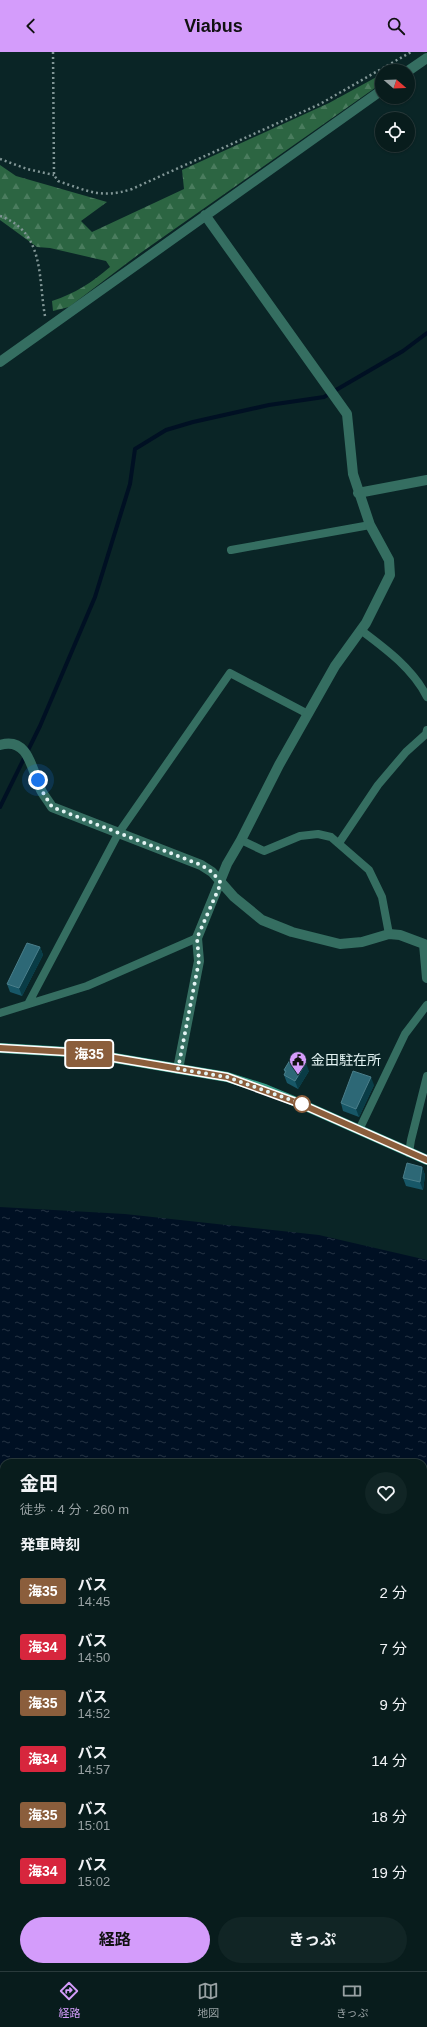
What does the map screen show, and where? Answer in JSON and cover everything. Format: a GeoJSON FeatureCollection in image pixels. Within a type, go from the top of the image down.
{"type":"FeatureCollection","features":[{"type":"Feature","properties":{"kind":"main road"},"geometry":{"type":"LineString","coordinates":[[0,1048],[85,1053],[227,1077],[265,1089],[427,1160]]}},
{"type":"Feature","properties":{"kind":"street"},"geometry":{"type":"LineString","coordinates":[[415,66],[427,58]]}},
{"type":"Feature","properties":{"kind":"street"},"geometry":{"type":"LineString","coordinates":[[0,362],[375,95]]}},
{"type":"Feature","properties":{"kind":"street"},"geometry":{"type":"LineString","coordinates":[[178,1069],[199,961],[197,938],[221,883],[227,864],[242,840],[279,764],[335,666],[362,631],[390,575],[389,560],[370,525],[358,493],[353,474],[347,414],[205,215]]}},
{"type":"Feature","properties":{"kind":"street"},"geometry":{"type":"LineString","coordinates":[[358,493],[427,480]]}},
{"type":"Feature","properties":{"kind":"street"},"geometry":{"type":"LineString","coordinates":[[0,745],[6,743],[16,744],[30,757],[42,791],[52,807],[118,834],[201,865],[212,872],[248,910],[262,920],[292,932],[340,944],[362,942],[389,934],[400,935],[425,942],[427,978]]}},
{"type":"Feature","properties":{"kind":"lane"},"geometry":{"type":"LineString","coordinates":[[231,550],[370,525]]}},
{"type":"Feature","properties":{"kind":"lane"},"geometry":{"type":"LineString","coordinates":[[362,631],[392,654],[406,668],[427,696]]}},
{"type":"Feature","properties":{"kind":"lane"},"geometry":{"type":"LineString","coordinates":[[28,1004],[118,834],[230,672],[308,714]]}},
{"type":"Feature","properties":{"kind":"lane"},"geometry":{"type":"LineString","coordinates":[[339,843],[378,785],[406,752],[426,734],[427,730]]}},
{"type":"Feature","properties":{"kind":"lane"},"geometry":{"type":"LineString","coordinates":[[242,840],[264,851],[300,836],[318,834],[331,837],[369,870],[382,897],[389,934]]}},
{"type":"Feature","properties":{"kind":"lane"},"geometry":{"type":"LineString","coordinates":[[0,1013],[87,986],[197,938]]}},
{"type":"Feature","properties":{"kind":"lane"},"geometry":{"type":"LineString","coordinates":[[359,1130],[405,1034],[427,1005]]}},
{"type":"Feature","properties":{"kind":"lane"},"geometry":{"type":"LineString","coordinates":[[409,1153],[427,1076]]}},
{"type":"Feature","properties":{"kind":"path"},"geometry":{"type":"LineString","coordinates":[[53,52],[54,175],[58,181],[104,195],[117,194],[320,104],[411,52]]}},
{"type":"Feature","properties":{"kind":"path"},"geometry":{"type":"LineString","coordinates":[[0,159],[28,169],[54,175]]}},
{"type":"Feature","properties":{"kind":"path"},"geometry":{"type":"LineString","coordinates":[[0,216],[12,220],[27,233],[39,262],[42,300],[47,329]]}},
{"type":"Feature","properties":{"kind":"green space"},"geometry":{"type":"Polygon","coordinates":[[[375,78],[375,88],[139,254],[69,307],[53,311],[52,301],[76,291],[96,278],[110,267],[106,261],[50,248],[37,247],[0,220],[0,165],[16,176],[107,202],[81,221],[92,232],[184,189],[182,170],[329,103],[375,78]]]}},
{"type":"Feature","properties":{"kind":"water"},"geometry":{"type":"Polygon","coordinates":[[[0,1207],[125,1214],[319,1235],[427,1260],[427,1459],[0,1459],[0,1207]]]}},
{"type":"Feature","properties":{"kind":"building"},"geometry":{"type":"Polygon","coordinates":[[[27,943],[40,947],[19,988],[7,984],[27,943]]]}},
{"type":"Feature","properties":{"kind":"building"},"geometry":{"type":"Polygon","coordinates":[[[293,1055],[306,1063],[295,1081],[284,1075],[286,1071],[284,1070],[293,1055]]]}},
{"type":"Feature","properties":{"kind":"building"},"geometry":{"type":"Polygon","coordinates":[[[353,1071],[371,1077],[356,1109],[341,1103],[353,1071]]]}},
{"type":"Feature","properties":{"kind":"building"},"geometry":{"type":"Polygon","coordinates":[[[407,1163],[422,1167],[420,1182],[403,1178],[407,1163]]]}},
{"type":"Feature","properties":{"kind":"waterway"},"geometry":{"type":"LineString","coordinates":[[0,807],[40,726],[95,597],[130,484],[135,449],[166,430],[193,422],[269,405],[324,397],[403,351],[427,333]]}},
{"type":"Feature","properties":{"kind":"bus line","name":"海35"},"geometry":{"type":"LineString","coordinates":[[0,1048],[85,1053],[227,1077],[265,1089],[427,1160]]}},
{"type":"Feature","properties":{"kind":"place","name":"金田駐在所"},"geometry":{"type":"Point","coordinates":[298,1075]}},
{"type":"Feature","properties":{"kind":"route"},"geometry":{"type":"LineString","coordinates":[[38,780],[42,791],[52,807],[118,834],[201,865],[212,872],[221,883],[197,938],[199,961],[178,1069],[227,1077],[265,1089],[302,1104]]}}]}
